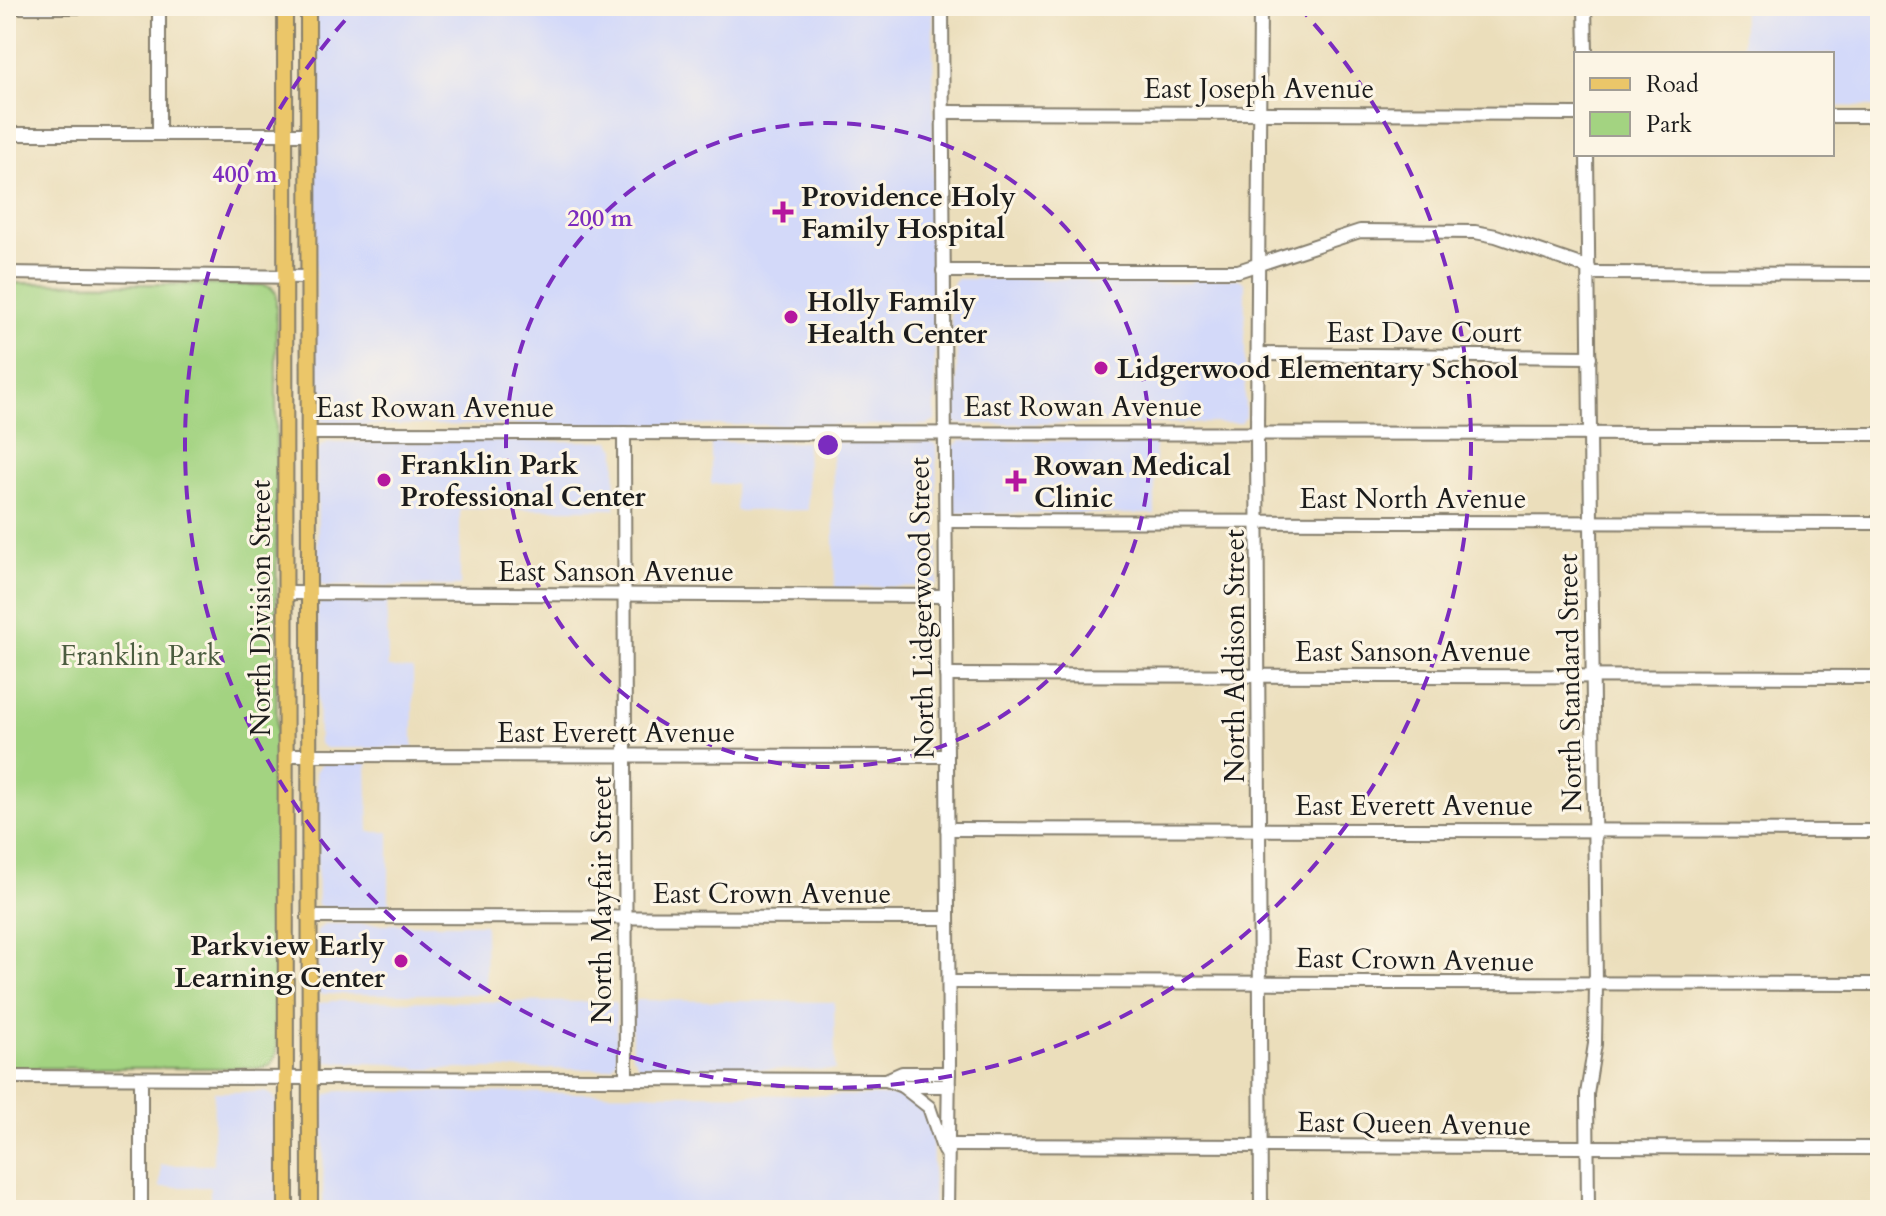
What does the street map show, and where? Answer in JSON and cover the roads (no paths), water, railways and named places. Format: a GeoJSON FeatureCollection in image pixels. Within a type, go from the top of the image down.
{"type":"FeatureCollection","features":[{"type":"Feature","properties":{"kind":"main road","name":"North Division Street"},"geometry":{"type":"LineString","coordinates":[[285,6],[286,1210]]}},
{"type":"Feature","properties":{"kind":"main road","name":"North Division Street"},"geometry":{"type":"LineString","coordinates":[[308,6],[310,1210]]}},
{"type":"Feature","properties":{"kind":"main road","name":"East Rowan Avenue"},"geometry":{"type":"LineString","coordinates":[[286,432],[308,433]]}},
{"type":"Feature","properties":{"kind":"street","name":"North Lidgerwood Street"},"geometry":{"type":"LineString","coordinates":[[942,6],[949,982],[947,1210]]}},
{"type":"Feature","properties":{"kind":"street","name":"North Addison Street"},"geometry":{"type":"LineString","coordinates":[[1260,6],[1257,520],[1261,1210]]}},
{"type":"Feature","properties":{"kind":"street"},"geometry":{"type":"LineString","coordinates":[[1585,6],[1586,52]]}},
{"type":"Feature","properties":{"kind":"street"},"geometry":{"type":"LineString","coordinates":[[6,7],[159,7],[159,134]]}},
{"type":"Feature","properties":{"kind":"street","name":"East Joseph Avenue"},"geometry":{"type":"LineString","coordinates":[[943,112],[1574,114]]}},
{"type":"Feature","properties":{"kind":"street"},"geometry":{"type":"LineString","coordinates":[[1834,116],[1880,116]]}},
{"type":"Feature","properties":{"kind":"street"},"geometry":{"type":"LineString","coordinates":[[6,134],[308,134]]}},
{"type":"Feature","properties":{"kind":"street","name":"North Standard Street"},"geometry":{"type":"LineString","coordinates":[[1587,156],[1596,985],[1595,1044],[1587,1094],[1588,1210]]}},
{"type":"Feature","properties":{"kind":"street"},"geometry":{"type":"LineString","coordinates":[[943,271],[1238,271],[1360,231],[1461,232],[1496,236],[1589,271],[1880,274]]}},
{"type":"Feature","properties":{"kind":"street"},"geometry":{"type":"LineString","coordinates":[[6,273],[308,277]]}},
{"type":"Feature","properties":{"kind":"street","name":"East Dave Court"},"geometry":{"type":"LineString","coordinates":[[1258,354],[1590,357]]}},
{"type":"Feature","properties":{"kind":"street","name":"East Rowan Avenue"},"geometry":{"type":"LineString","coordinates":[[308,433],[1880,434]]}},
{"type":"Feature","properties":{"kind":"street","name":"North Mayfair Street"},"geometry":{"type":"LineString","coordinates":[[624,433],[626,1079]]}},
{"type":"Feature","properties":{"kind":"street","name":"East North Avenue"},"geometry":{"type":"LineString","coordinates":[[946,521],[1880,523]]}},
{"type":"Feature","properties":{"kind":"street","name":"East Sanson Avenue"},"geometry":{"type":"LineString","coordinates":[[286,593],[946,596]]}},
{"type":"Feature","properties":{"kind":"street","name":"East Sanson Avenue"},"geometry":{"type":"LineString","coordinates":[[946,675],[1880,677]]}},
{"type":"Feature","properties":{"kind":"street","name":"East Everett Avenue"},"geometry":{"type":"LineString","coordinates":[[286,755],[947,756]]}},
{"type":"Feature","properties":{"kind":"street","name":"East Everett Avenue"},"geometry":{"type":"LineString","coordinates":[[947,829],[1880,831]]}},
{"type":"Feature","properties":{"kind":"street","name":"East Crown Avenue"},"geometry":{"type":"LineString","coordinates":[[308,917],[948,918]]}},
{"type":"Feature","properties":{"kind":"street","name":"East Crown Avenue"},"geometry":{"type":"LineString","coordinates":[[949,982],[1880,984]]}},
{"type":"Feature","properties":{"kind":"street"},"geometry":{"type":"LineString","coordinates":[[886,1080],[902,1073],[949,1080]]}},
{"type":"Feature","properties":{"kind":"street"},"geometry":{"type":"LineString","coordinates":[[6,1077],[886,1080],[902,1086],[929,1107],[947,1162]]}},
{"type":"Feature","properties":{"kind":"street"},"geometry":{"type":"LineString","coordinates":[[141,1078],[141,1210]]}},
{"type":"Feature","properties":{"kind":"street"},"geometry":{"type":"LineString","coordinates":[[902,1086],[949,1080]]}},
{"type":"Feature","properties":{"kind":"street","name":"East Queen Avenue"},"geometry":{"type":"LineString","coordinates":[[948,1145],[1880,1148]]}},
{"type":"Feature","properties":{"kind":"place","name":"Providence Holy Family Hospital"},"geometry":{"type":"Point","coordinates":[783,212]}},
{"type":"Feature","properties":{"kind":"place","name":"Holly Family Health Center"},"geometry":{"type":"Point","coordinates":[791,317]}},
{"type":"Feature","properties":{"kind":"place","name":"Lidgerwood Elementary School"},"geometry":{"type":"Point","coordinates":[1101,368]}},
{"type":"Feature","properties":{"kind":"place","name":"Franklin Park Professional Center"},"geometry":{"type":"Point","coordinates":[384,480]}},
{"type":"Feature","properties":{"kind":"place","name":"Rowan Medical Clinic"},"geometry":{"type":"Point","coordinates":[1016,481]}},
{"type":"Feature","properties":{"kind":"place","name":"Parkview Early Learning Center"},"geometry":{"type":"Point","coordinates":[401,961]}},
{"type":"Feature","properties":{"kind":"park label","name":"Franklin Park"},"geometry":{"type":"Point","coordinates":[141,655]}}]}
